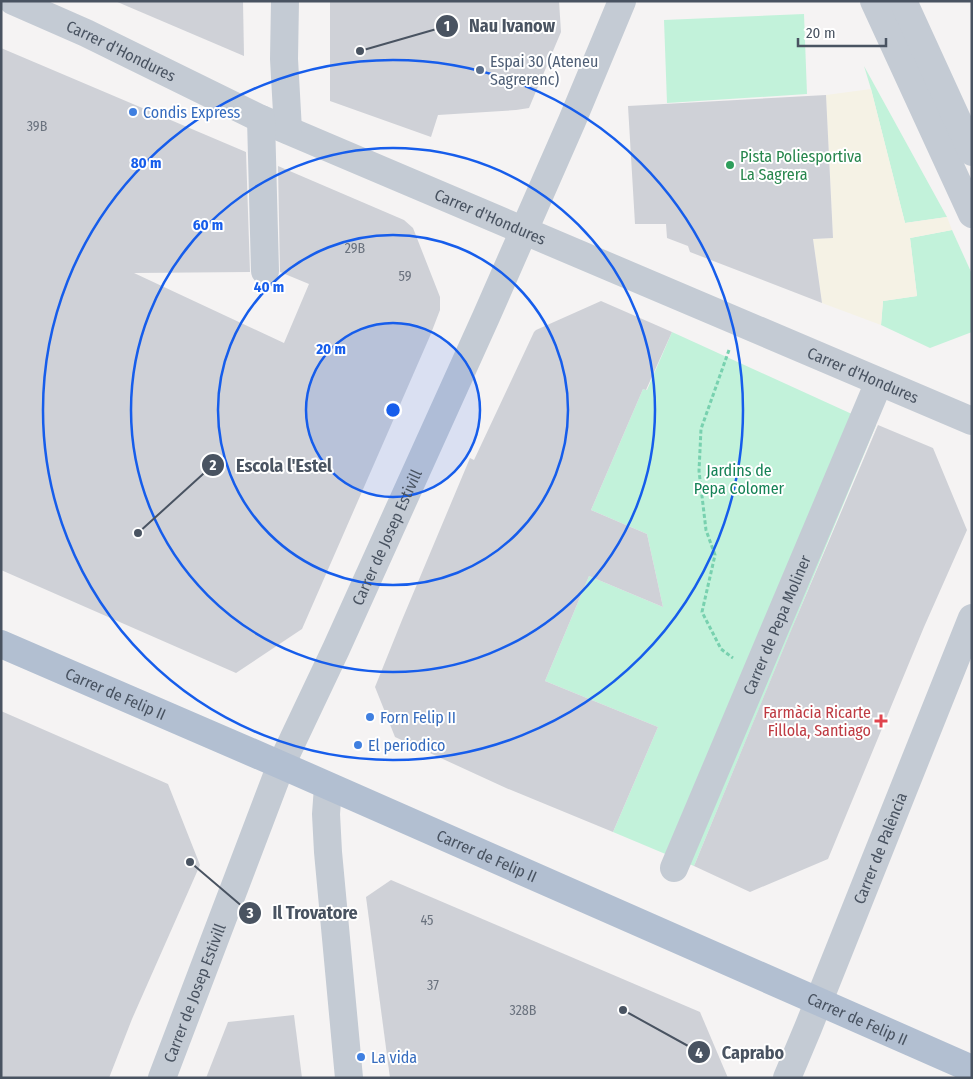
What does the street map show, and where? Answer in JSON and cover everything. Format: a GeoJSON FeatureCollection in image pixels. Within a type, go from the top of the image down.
{"type":"FeatureCollection","features":[{"type":"Feature","properties":{"kind":"main road","name":"Carrer de Felip II"},"geometry":{"type":"LineString","coordinates":[[1,644],[972,1069]]}},
{"type":"Feature","properties":{"kind":"street","name":"Carrer d'Hondures"},"geometry":{"type":"LineString","coordinates":[[13,1],[86,32],[261,119],[972,421]]}},
{"type":"Feature","properties":{"kind":"street"},"geometry":{"type":"LineString","coordinates":[[285,1],[284,59],[288,130]]}},
{"type":"Feature","properties":{"kind":"street","name":"Carrer de Josep Estivill"},"geometry":{"type":"LineString","coordinates":[[162,1078],[281,765],[340,640],[486,317],[572,121],[622,1]]}},
{"type":"Feature","properties":{"kind":"street"},"geometry":{"type":"LineString","coordinates":[[874,1],[972,214]]}},
{"type":"Feature","properties":{"kind":"street"},"geometry":{"type":"LineString","coordinates":[[903,1],[972,152]]}},
{"type":"Feature","properties":{"kind":"street"},"geometry":{"type":"LineString","coordinates":[[261,119],[265,271]]}},
{"type":"Feature","properties":{"kind":"street","name":"Carrer de Pepa Moliner"},"geometry":{"type":"LineString","coordinates":[[674,868],[879,382]]}},
{"type":"Feature","properties":{"kind":"street","name":"Carrer de Palència"},"geometry":{"type":"LineString","coordinates":[[787,1078],[972,618]]}},
{"type":"Feature","properties":{"kind":"street"},"geometry":{"type":"LineString","coordinates":[[328,787],[326,814],[328,852],[349,1078]]}},
{"type":"Feature","properties":{"kind":"path"},"geometry":{"type":"LineString","coordinates":[[730,348],[702,429],[699,470],[706,530],[715,555],[702,612],[722,649],[755,676]]}},
{"type":"Feature","properties":{"kind":"green space"},"geometry":{"type":"Polygon","coordinates":[[[804,14],[807,94],[667,103],[664,20],[804,14]]]}},
{"type":"Feature","properties":{"kind":"green space"},"geometry":{"type":"Polygon","coordinates":[[[864,66],[947,217],[905,223],[864,66]]]}},
{"type":"Feature","properties":{"kind":"green space"},"geometry":{"type":"Polygon","coordinates":[[[952,230],[972,274],[972,332],[930,348],[881,325],[883,301],[917,296],[910,238],[952,230]]]}},
{"type":"Feature","properties":{"kind":"green space","name":"Jardins de Pepa Colomer"},"geometry":{"type":"Polygon","coordinates":[[[672,332],[876,425],[694,866],[613,832],[658,727],[545,681],[589,576],[663,607],[647,534],[591,510],[643,389],[647,390],[672,332]]]}},
{"type":"Feature","properties":{"kind":"sand"},"geometry":{"type":"Polygon","coordinates":[[[871,89],[905,223],[947,217],[952,230],[910,238],[917,296],[883,301],[881,325],[822,303],[813,239],[833,238],[826,95],[871,89]]]}},
{"type":"Feature","properties":{"kind":"building"},"geometry":{"type":"Polygon","coordinates":[[[115,1],[243,1],[244,56],[115,1]]]}},
{"type":"Feature","properties":{"kind":"building"},"geometry":{"type":"Polygon","coordinates":[[[330,1],[559,1],[561,32],[529,108],[438,115],[431,137],[330,101],[330,1]]]}},
{"type":"Feature","properties":{"kind":"building"},"geometry":{"type":"Polygon","coordinates":[[[1,48],[246,152],[250,272],[134,273],[284,343],[309,284],[280,272],[278,166],[404,220],[413,228],[440,297],[440,310],[430,336],[302,629],[236,673],[1,570],[1,48]]]}},
{"type":"Feature","properties":{"kind":"building","name":"Pista Poliesportiva La Sagrera"},"geometry":{"type":"Polygon","coordinates":[[[826,95],[833,238],[813,239],[822,303],[690,252],[688,246],[667,238],[666,224],[635,224],[628,106],[826,95]]]}},
{"type":"Feature","properties":{"kind":"building"},"geometry":{"type":"Polygon","coordinates":[[[601,301],[672,332],[646,390],[643,389],[591,510],[647,534],[663,607],[589,576],[545,681],[658,727],[613,832],[506,788],[395,737],[375,687],[470,458],[474,460],[534,332],[601,301]]]}},
{"type":"Feature","properties":{"kind":"building"},"geometry":{"type":"Polygon","coordinates":[[[878,425],[933,448],[967,530],[924,627],[828,859],[750,892],[694,866],[878,425]]]}},
{"type":"Feature","properties":{"kind":"building"},"geometry":{"type":"Polygon","coordinates":[[[1,711],[168,784],[200,865],[132,1019],[109,1078],[1,1078],[1,711]]]}},
{"type":"Feature","properties":{"kind":"building"},"geometry":{"type":"Polygon","coordinates":[[[391,880],[700,1012],[728,1078],[390,1078],[366,897],[391,880]]]}},
{"type":"Feature","properties":{"kind":"building"},"geometry":{"type":"Polygon","coordinates":[[[294,1015],[302,1078],[206,1078],[228,1022],[294,1015]]]}},
{"type":"Feature","properties":{"kind":"place","name":"Nau Ivanow"},"geometry":{"type":"Point","coordinates":[360,51]}},
{"type":"Feature","properties":{"kind":"place","name":"Espai 30 (Ateneu Sagrerenc)"},"geometry":{"type":"Point","coordinates":[480,70]}},
{"type":"Feature","properties":{"kind":"place","name":"Condis Express"},"geometry":{"type":"Point","coordinates":[133,112]}},
{"type":"Feature","properties":{"kind":"place","name":"Pista Poliesportiva La Sagrera"},"geometry":{"type":"Point","coordinates":[730,165]}},
{"type":"Feature","properties":{"kind":"place","name":"Escola l'Estel"},"geometry":{"type":"Point","coordinates":[138,533]}},
{"type":"Feature","properties":{"kind":"place","name":"Forn Felip II"},"geometry":{"type":"Point","coordinates":[370,717]}},
{"type":"Feature","properties":{"kind":"place","name":"Farmàcia Ricarte Fillola, Santiago"},"geometry":{"type":"Point","coordinates":[881,721]}},
{"type":"Feature","properties":{"kind":"place","name":"El periodico"},"geometry":{"type":"Point","coordinates":[358,745]}},
{"type":"Feature","properties":{"kind":"place","name":"Il Trovatore"},"geometry":{"type":"Point","coordinates":[190,862]}},
{"type":"Feature","properties":{"kind":"place","name":"Caprabo"},"geometry":{"type":"Point","coordinates":[623,1010]}},
{"type":"Feature","properties":{"kind":"place","name":"La vida"},"geometry":{"type":"Point","coordinates":[361,1057]}}]}
